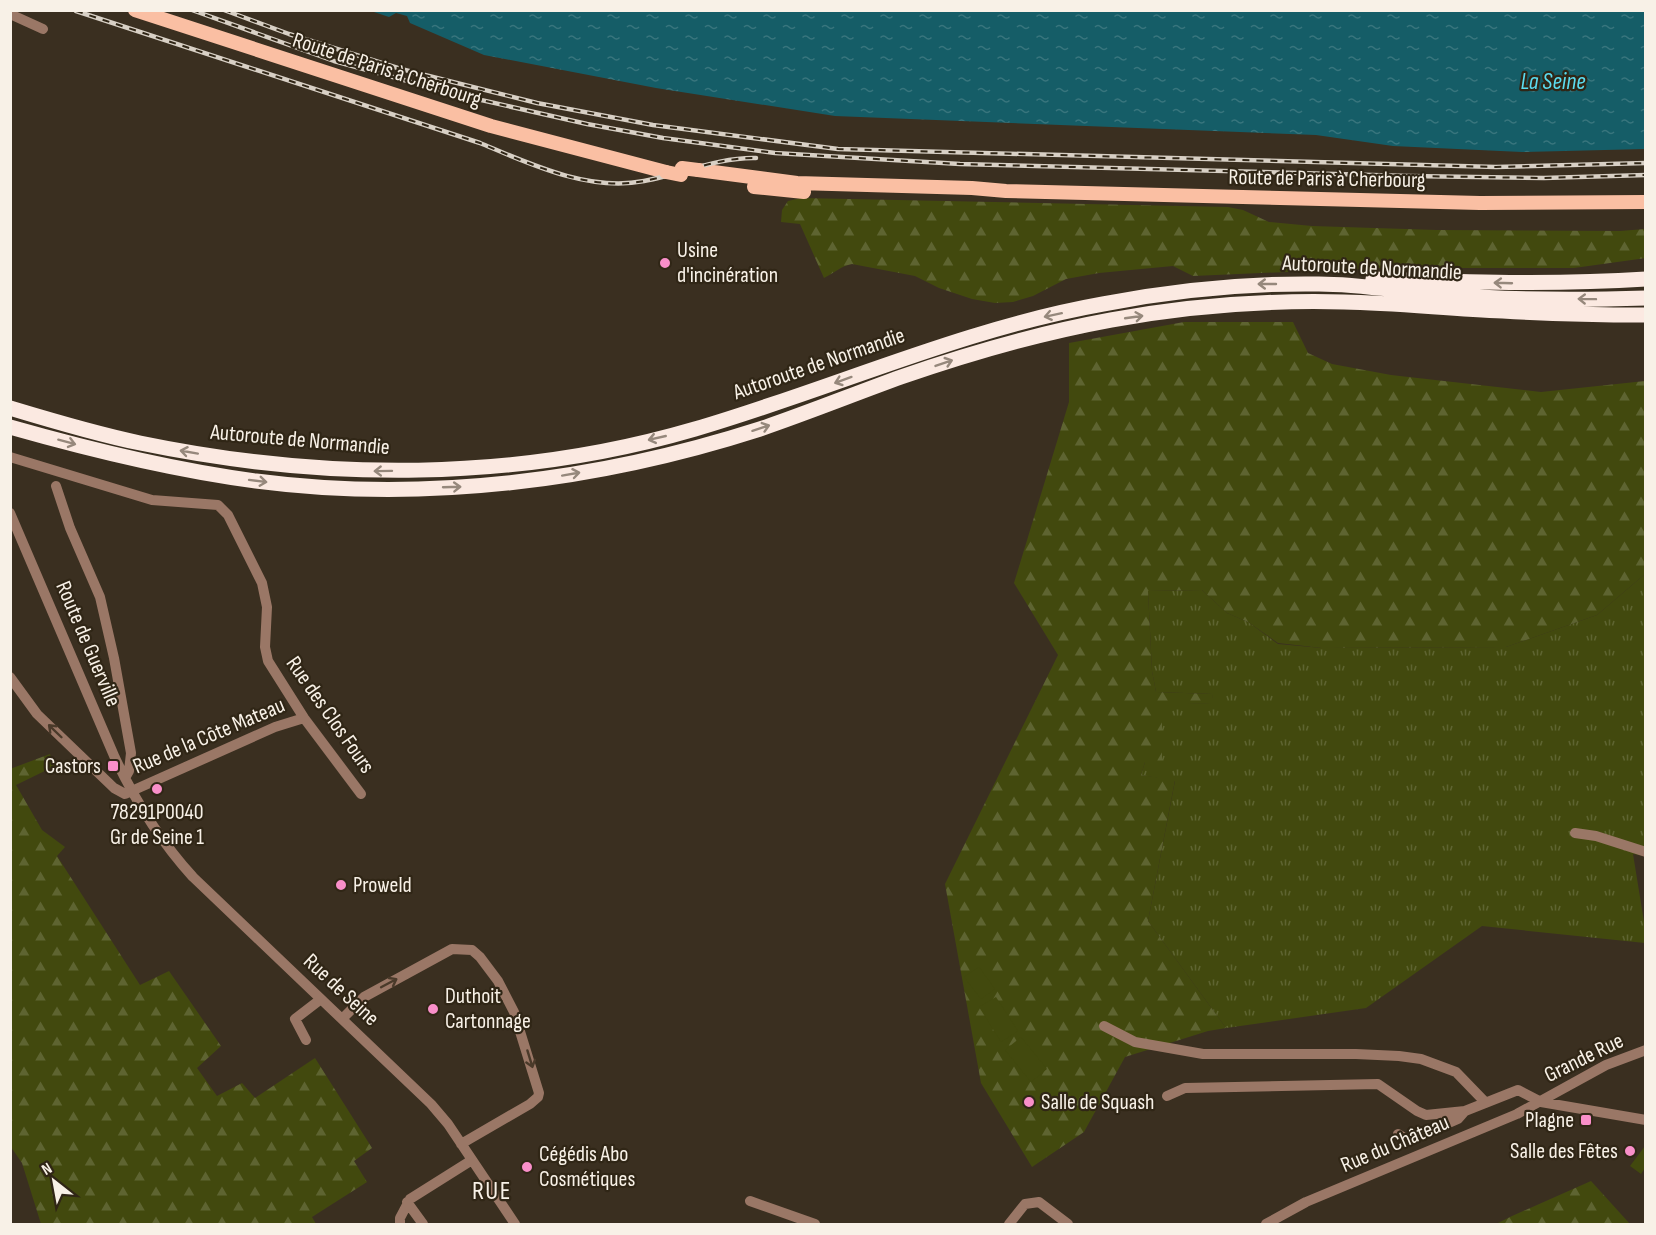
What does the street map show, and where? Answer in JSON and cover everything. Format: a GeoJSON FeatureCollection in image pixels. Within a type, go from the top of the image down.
{"type":"FeatureCollection","features":[{"type":"Feature","properties":{"kind":"highway"},"geometry":{"type":"LineString","coordinates":[[1325,284],[1359,278],[1511,283],[1646,279]]}},
{"type":"Feature","properties":{"kind":"highway","name":"Autoroute de Normandie"},"geometry":{"type":"LineString","coordinates":[[10,408],[135,442],[265,464],[377,471],[484,468],[620,447],[689,431],[758,410],[964,339],[1060,313],[1114,302],[1256,284],[1325,284],[1448,295],[1646,298]]}},
{"type":"Feature","properties":{"kind":"highway","name":"Autoroute de Normandie"},"geometry":{"type":"LineString","coordinates":[[10,427],[134,460],[258,481],[330,487],[486,486],[626,465],[694,448],[760,428],[974,353],[1040,335],[1113,319],[1238,305],[1321,302],[1576,315],[1646,315]]}},
{"type":"Feature","properties":{"kind":"main road","name":"Route de Paris à Cherbourg"},"geometry":{"type":"LineString","coordinates":[[135,10],[491,126],[666,172],[698,170],[797,183],[1006,191]]}},
{"type":"Feature","properties":{"kind":"main road","name":"Route de Paris à Cherbourg"},"geometry":{"type":"LineString","coordinates":[[628,161],[785,190],[863,195],[1006,191],[1468,203],[1646,202]]}},
{"type":"Feature","properties":{"kind":"street"},"geometry":{"type":"LineString","coordinates":[[10,14],[43,29]]}},
{"type":"Feature","properties":{"kind":"street","name":"Rue des Clos Fours"},"geometry":{"type":"LineString","coordinates":[[10,457],[152,500],[218,505],[228,515],[262,583],[267,607],[265,647],[268,662],[304,718],[361,794]]}},
{"type":"Feature","properties":{"kind":"street"},"geometry":{"type":"LineString","coordinates":[[56,486],[70,528],[100,597],[112,648],[131,753],[129,771],[125,778]]}},
{"type":"Feature","properties":{"kind":"street","name":"Route de Guerville"},"geometry":{"type":"LineString","coordinates":[[10,513],[131,791]]}},
{"type":"Feature","properties":{"kind":"street"},"geometry":{"type":"LineString","coordinates":[[10,677],[37,714],[114,788],[125,794],[131,791]]}},
{"type":"Feature","properties":{"kind":"street","name":"Rue de la Côte Mateau"},"geometry":{"type":"LineString","coordinates":[[131,791],[275,727],[304,718]]}},
{"type":"Feature","properties":{"kind":"street","name":"Rue de Seine"},"geometry":{"type":"LineString","coordinates":[[131,791],[174,855],[193,877],[431,1104],[515,1224]]}},
{"type":"Feature","properties":{"kind":"street"},"geometry":{"type":"LineString","coordinates":[[1575,833],[1596,836],[1646,852]]}},
{"type":"Feature","properties":{"kind":"street"},"geometry":{"type":"LineString","coordinates":[[343,1018],[364,997],[452,949],[472,950],[480,957],[498,981],[514,1012],[539,1093],[530,1104],[461,1144]]}},
{"type":"Feature","properties":{"kind":"street"},"geometry":{"type":"LineString","coordinates":[[306,1040],[296,1019],[321,999]]}},
{"type":"Feature","properties":{"kind":"street"},"geometry":{"type":"LineString","coordinates":[[1104,1026],[1135,1042],[1203,1054],[1356,1054],[1421,1059],[1456,1072],[1486,1103]]}},
{"type":"Feature","properties":{"kind":"street","name":"Grande Rue"},"geometry":{"type":"LineString","coordinates":[[1541,1102],[1606,1065],[1646,1050]]}},
{"type":"Feature","properties":{"kind":"street"},"geometry":{"type":"LineString","coordinates":[[1167,1096],[1185,1088],[1378,1084],[1426,1115],[1465,1111],[1518,1090],[1541,1102],[1646,1120]]}},
{"type":"Feature","properties":{"kind":"street","name":"Rue du Château"},"geometry":{"type":"LineString","coordinates":[[1266,1224],[1306,1202],[1541,1102]]}},
{"type":"Feature","properties":{"kind":"street"},"geometry":{"type":"LineString","coordinates":[[1398,1134],[1406,1139],[1412,1138],[1458,1119],[1465,1111]]}},
{"type":"Feature","properties":{"kind":"street"},"geometry":{"type":"LineString","coordinates":[[400,1224],[400,1218],[407,1202],[472,1160]]}},
{"type":"Feature","properties":{"kind":"street"},"geometry":{"type":"LineString","coordinates":[[750,1201],[815,1224]]}},
{"type":"Feature","properties":{"kind":"street"},"geometry":{"type":"LineString","coordinates":[[407,1202],[423,1224]]}},
{"type":"Feature","properties":{"kind":"street"},"geometry":{"type":"LineString","coordinates":[[1009,1224],[1025,1204],[1039,1202],[1068,1224]]}},
{"type":"Feature","properties":{"kind":"green space"},"geometry":{"type":"Polygon","coordinates":[[[801,198],[1228,207],[1243,210],[1269,222],[1312,226],[1437,230],[1620,231],[1645,229],[1646,258],[1574,268],[1380,268],[1193,276],[1173,266],[1099,273],[1066,279],[1033,296],[1013,302],[995,303],[972,299],[939,288],[915,276],[852,264],[824,278],[800,224],[781,222],[782,210],[788,201],[801,198]]]}},
{"type":"Feature","properties":{"kind":"green space"},"geometry":{"type":"Polygon","coordinates":[[[1184,322],[1293,322],[1308,353],[1332,364],[1391,375],[1541,392],[1645,381],[1645,574],[1597,615],[1506,647],[1322,648],[1278,643],[1248,622],[1227,613],[1202,590],[1148,591],[1152,671],[1156,692],[1213,694],[1212,704],[1162,703],[1162,762],[1145,762],[1141,775],[1175,780],[1148,921],[1226,1028],[1208,1031],[1125,1057],[1084,1132],[1032,1167],[981,1083],[945,884],[1058,655],[1014,583],[1069,402],[1069,343],[1184,322]]]}},
{"type":"Feature","properties":{"kind":"green space"},"geometry":{"type":"Polygon","coordinates":[[[1645,574],[1645,856],[1633,854],[1645,928],[1645,943],[1482,926],[1366,1008],[1226,1028],[1148,921],[1175,781],[1141,775],[1145,762],[1162,761],[1162,702],[1211,704],[1213,694],[1156,692],[1152,671],[1148,591],[1202,590],[1227,613],[1248,622],[1278,644],[1322,648],[1506,647],[1597,615],[1645,574]]]}},
{"type":"Feature","properties":{"kind":"green space"},"geometry":{"type":"Polygon","coordinates":[[[50,754],[55,766],[16,785],[42,830],[65,847],[57,856],[140,985],[169,971],[221,1046],[197,1068],[217,1096],[242,1083],[255,1098],[315,1058],[372,1148],[354,1161],[367,1182],[312,1217],[316,1224],[41,1224],[22,1163],[11,1147],[10,769],[50,754]]]}},
{"type":"Feature","properties":{"kind":"green space"},"geometry":{"type":"Polygon","coordinates":[[[979,967],[995,989],[981,999],[964,977],[979,967]]]}},
{"type":"Feature","properties":{"kind":"green space"},"geometry":{"type":"Polygon","coordinates":[[[996,997],[1018,1031],[1001,1042],[979,1007],[996,997]]]}},
{"type":"Feature","properties":{"kind":"green space"},"geometry":{"type":"Polygon","coordinates":[[[1021,1037],[1047,1069],[1031,1082],[1005,1050],[1021,1037]]]}},
{"type":"Feature","properties":{"kind":"green space"},"geometry":{"type":"Polygon","coordinates":[[[1645,1146],[1645,1168],[1641,1174],[1630,1166],[1645,1146]]]}},
{"type":"Feature","properties":{"kind":"green space"},"geometry":{"type":"Polygon","coordinates":[[[1591,1181],[1630,1224],[1496,1224],[1512,1216],[1591,1181]]]}},
{"type":"Feature","properties":{"kind":"water","name":"La Seine"},"geometry":{"type":"Polygon","coordinates":[[[371,11],[1645,11],[1645,149],[1522,152],[1393,146],[1316,135],[835,116],[656,88],[484,55],[410,23],[407,16],[396,13],[389,17],[371,11]]]}},
{"type":"Feature","properties":{"kind":"railway"},"geometry":{"type":"LineString","coordinates":[[192,10],[334,61],[459,95],[587,124],[663,138],[775,153],[960,164],[1409,176],[1544,178],[1646,175]]}},
{"type":"Feature","properties":{"kind":"railway"},"geometry":{"type":"LineString","coordinates":[[224,10],[289,34],[401,69],[537,103],[653,125],[838,149],[1496,167],[1646,163]]}},
{"type":"Feature","properties":{"kind":"railway"},"geometry":{"type":"LineString","coordinates":[[76,11],[480,143],[539,167],[581,179],[602,183],[644,181],[728,160],[756,158]]}},
{"type":"Feature","properties":{"kind":"place","name":"Usine d'incinération"},"geometry":{"type":"Point","coordinates":[665,263]}},
{"type":"Feature","properties":{"kind":"place","name":"Castors"},"geometry":{"type":"Point","coordinates":[113,766]}},
{"type":"Feature","properties":{"kind":"place","name":"78291P0040 Gr de Seine 1"},"geometry":{"type":"Point","coordinates":[157,789]}},
{"type":"Feature","properties":{"kind":"place","name":"Proweld"},"geometry":{"type":"Point","coordinates":[341,885]}},
{"type":"Feature","properties":{"kind":"place","name":"Duthoit Cartonnage"},"geometry":{"type":"Point","coordinates":[433,1009]}},
{"type":"Feature","properties":{"kind":"place","name":"Salle de Squash"},"geometry":{"type":"Point","coordinates":[1029,1102]}},
{"type":"Feature","properties":{"kind":"place","name":"Plagne"},"geometry":{"type":"Point","coordinates":[1586,1120]}},
{"type":"Feature","properties":{"kind":"place","name":"Salle des Fêtes"},"geometry":{"type":"Point","coordinates":[1630,1151]}},
{"type":"Feature","properties":{"kind":"place","name":"Cégédis Abo Cosmétiques"},"geometry":{"type":"Point","coordinates":[527,1167]}},
{"type":"Feature","properties":{"kind":"district","name":"RUE"},"geometry":{"type":"Point","coordinates":[492,1191]}}]}
